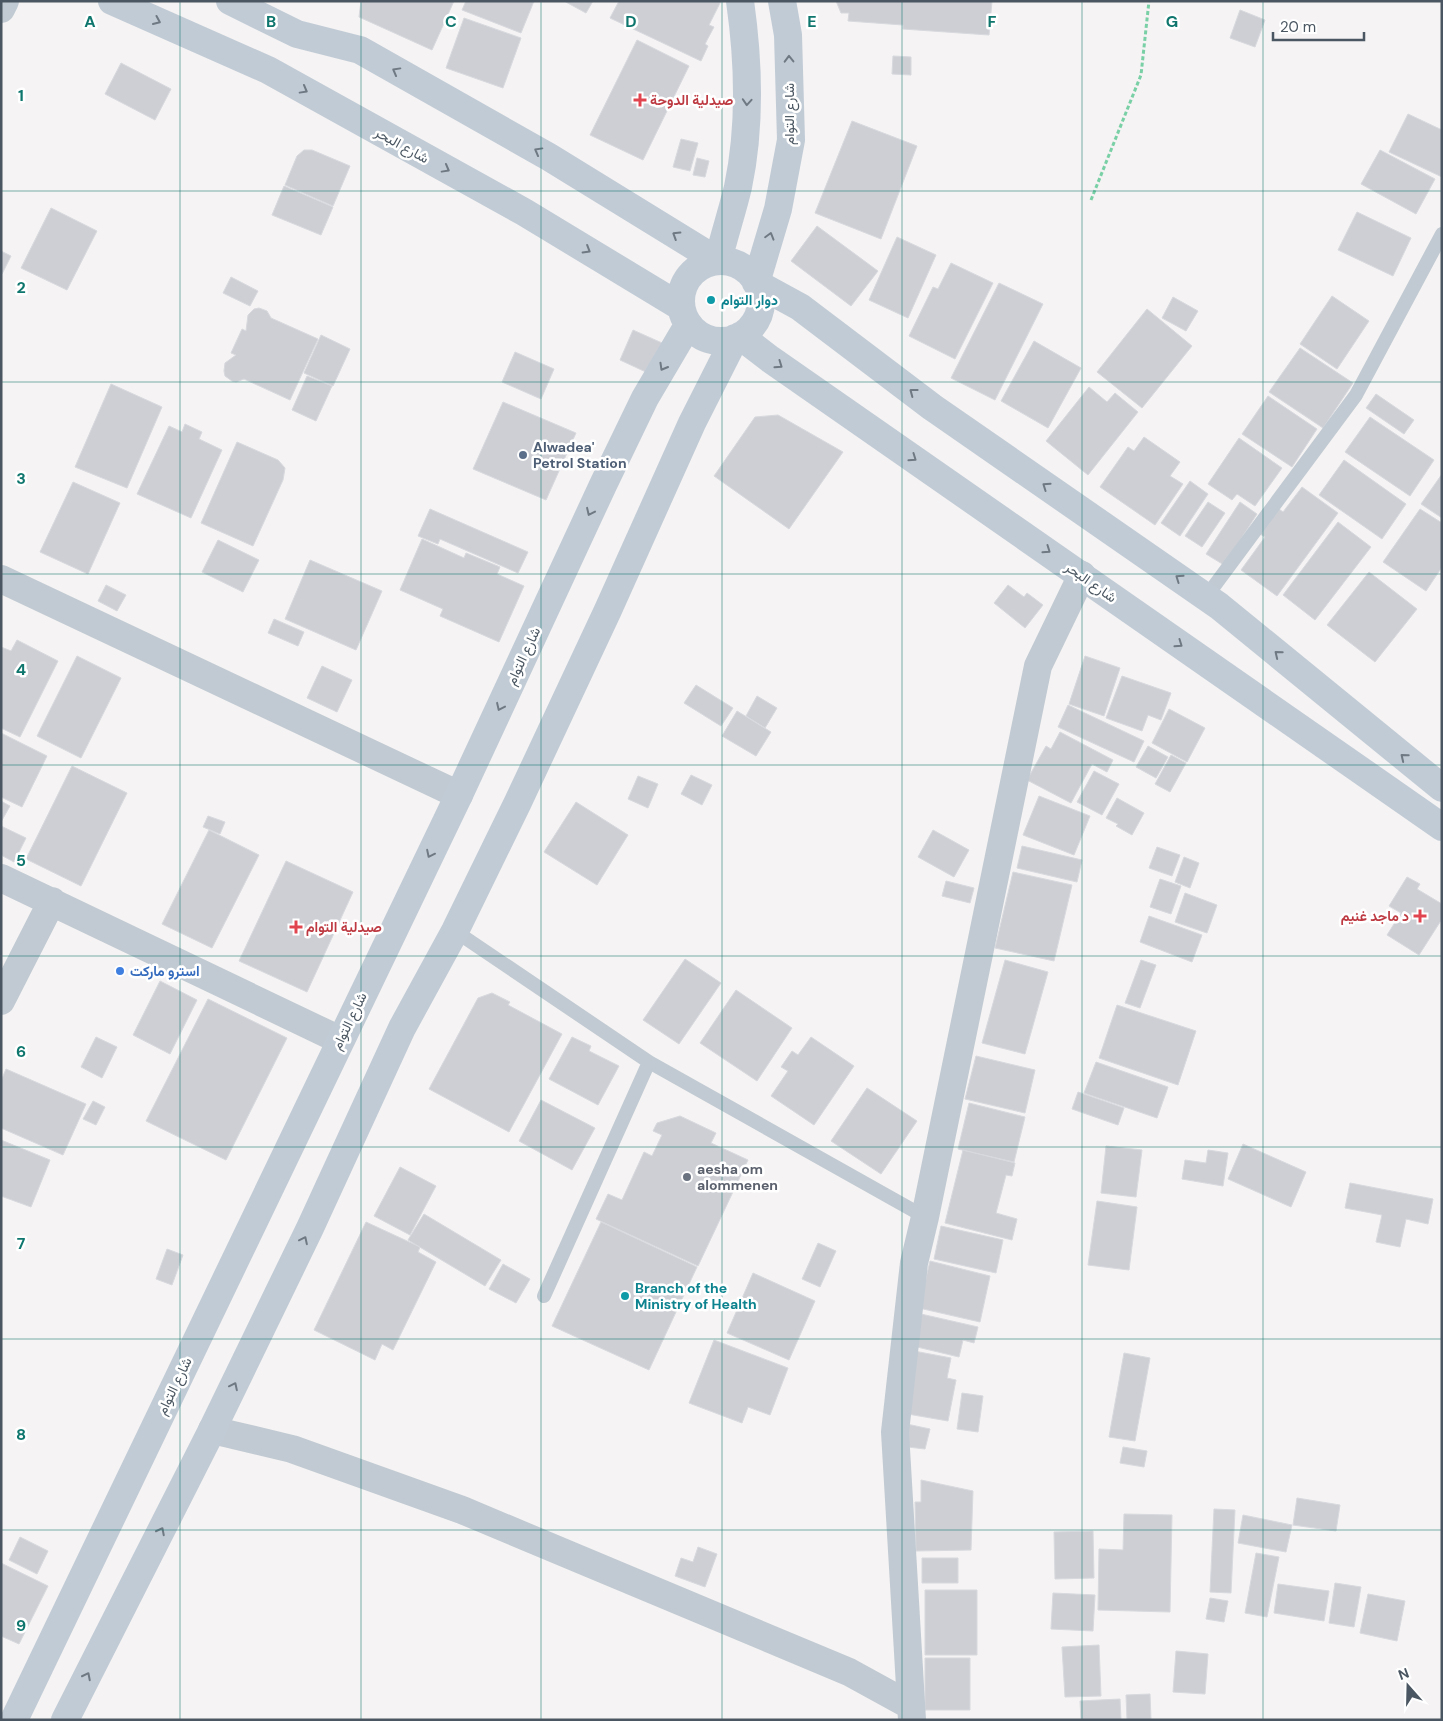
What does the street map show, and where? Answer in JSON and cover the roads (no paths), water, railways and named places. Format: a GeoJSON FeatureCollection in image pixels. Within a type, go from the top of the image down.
{"type":"FeatureCollection","features":[{"type":"Feature","properties":{"kind":"main road","name":"شارع البحر"},"geometry":{"type":"LineString","coordinates":[[112,1],[268,70],[524,212],[685,316]]}},
{"type":"Feature","properties":{"kind":"main road"},"geometry":{"type":"LineString","coordinates":[[230,1],[297,34],[360,50],[549,157],[718,261]]}},
{"type":"Feature","properties":{"kind":"main road"},"geometry":{"type":"LineString","coordinates":[[718,261],[738,188],[743,155],[748,93],[746,44],[740,1]]}},
{"type":"Feature","properties":{"kind":"main road","name":"شارع التوام"},"geometry":{"type":"LineString","coordinates":[[782,1],[788,35],[791,140],[778,209],[756,283],[800,306],[932,407],[1206,597]]}},
{"type":"Feature","properties":{"kind":"main road"},"geometry":{"type":"LineString","coordinates":[[718,261],[731,262],[743,268],[753,277],[760,289],[761,303],[758,316],[751,328],[738,337],[725,341],[704,338],[696,332],[685,316],[681,296],[684,286],[697,268],[707,263],[718,261]]}},
{"type":"Feature","properties":{"kind":"main road","name":"شارع التوام"},"geometry":{"type":"LineString","coordinates":[[14,1720],[459,795],[685,316]]}},
{"type":"Feature","properties":{"kind":"main road","name":"شارع البحر"},"geometry":{"type":"LineString","coordinates":[[738,337],[1442,827]]}},
{"type":"Feature","properties":{"kind":"main road"},"geometry":{"type":"LineString","coordinates":[[65,1720],[212,1430],[310,1228],[402,1028],[455,931],[518,802],[608,610],[692,423],[738,337]]}},
{"type":"Feature","properties":{"kind":"main road"},"geometry":{"type":"LineString","coordinates":[[1206,597],[1442,788]]}},
{"type":"Feature","properties":{"kind":"street"},"geometry":{"type":"LineString","coordinates":[[1,9],[5,1]]}},
{"type":"Feature","properties":{"kind":"street"},"geometry":{"type":"LineString","coordinates":[[912,1713],[895,1432],[914,1263],[1038,666],[1082,575]]}},
{"type":"Feature","properties":{"kind":"street"},"geometry":{"type":"LineString","coordinates":[[1,579],[459,795]]}},
{"type":"Feature","properties":{"kind":"street"},"geometry":{"type":"LineString","coordinates":[[1,878],[340,1040]]}},
{"type":"Feature","properties":{"kind":"street"},"geometry":{"type":"LineString","coordinates":[[1,1001],[52,901]]}},
{"type":"Feature","properties":{"kind":"street"},"geometry":{"type":"LineString","coordinates":[[212,1430],[292,1449],[462,1510],[849,1672],[912,1713]]}},
{"type":"Feature","properties":{"kind":"lane"},"geometry":{"type":"LineString","coordinates":[[1206,597],[1356,395],[1442,234]]}},
{"type":"Feature","properties":{"kind":"lane"},"geometry":{"type":"LineString","coordinates":[[455,931],[649,1062],[925,1217]]}},
{"type":"Feature","properties":{"kind":"lane"},"geometry":{"type":"LineString","coordinates":[[544,1296],[649,1062]]}},
{"type":"Feature","properties":{"kind":"place","name":"صيدلية الدوحة"},"geometry":{"type":"Point","coordinates":[640,100]}},
{"type":"Feature","properties":{"kind":"place","name":"دوار التوام"},"geometry":{"type":"Point","coordinates":[711,300]}},
{"type":"Feature","properties":{"kind":"place","name":"Alwadea' Petrol Station"},"geometry":{"type":"Point","coordinates":[523,455]}},
{"type":"Feature","properties":{"kind":"place","name":"د ماجد غنيم"},"geometry":{"type":"Point","coordinates":[1420,916]}},
{"type":"Feature","properties":{"kind":"place","name":"صيدلية التوام"},"geometry":{"type":"Point","coordinates":[296,927]}},
{"type":"Feature","properties":{"kind":"place","name":"استرو ماركت"},"geometry":{"type":"Point","coordinates":[120,971]}},
{"type":"Feature","properties":{"kind":"place","name":"aesha om alommenen"},"geometry":{"type":"Point","coordinates":[687,1177]}},
{"type":"Feature","properties":{"kind":"place","name":"Branch of the Ministry of Health"},"geometry":{"type":"Point","coordinates":[625,1296]}}]}
